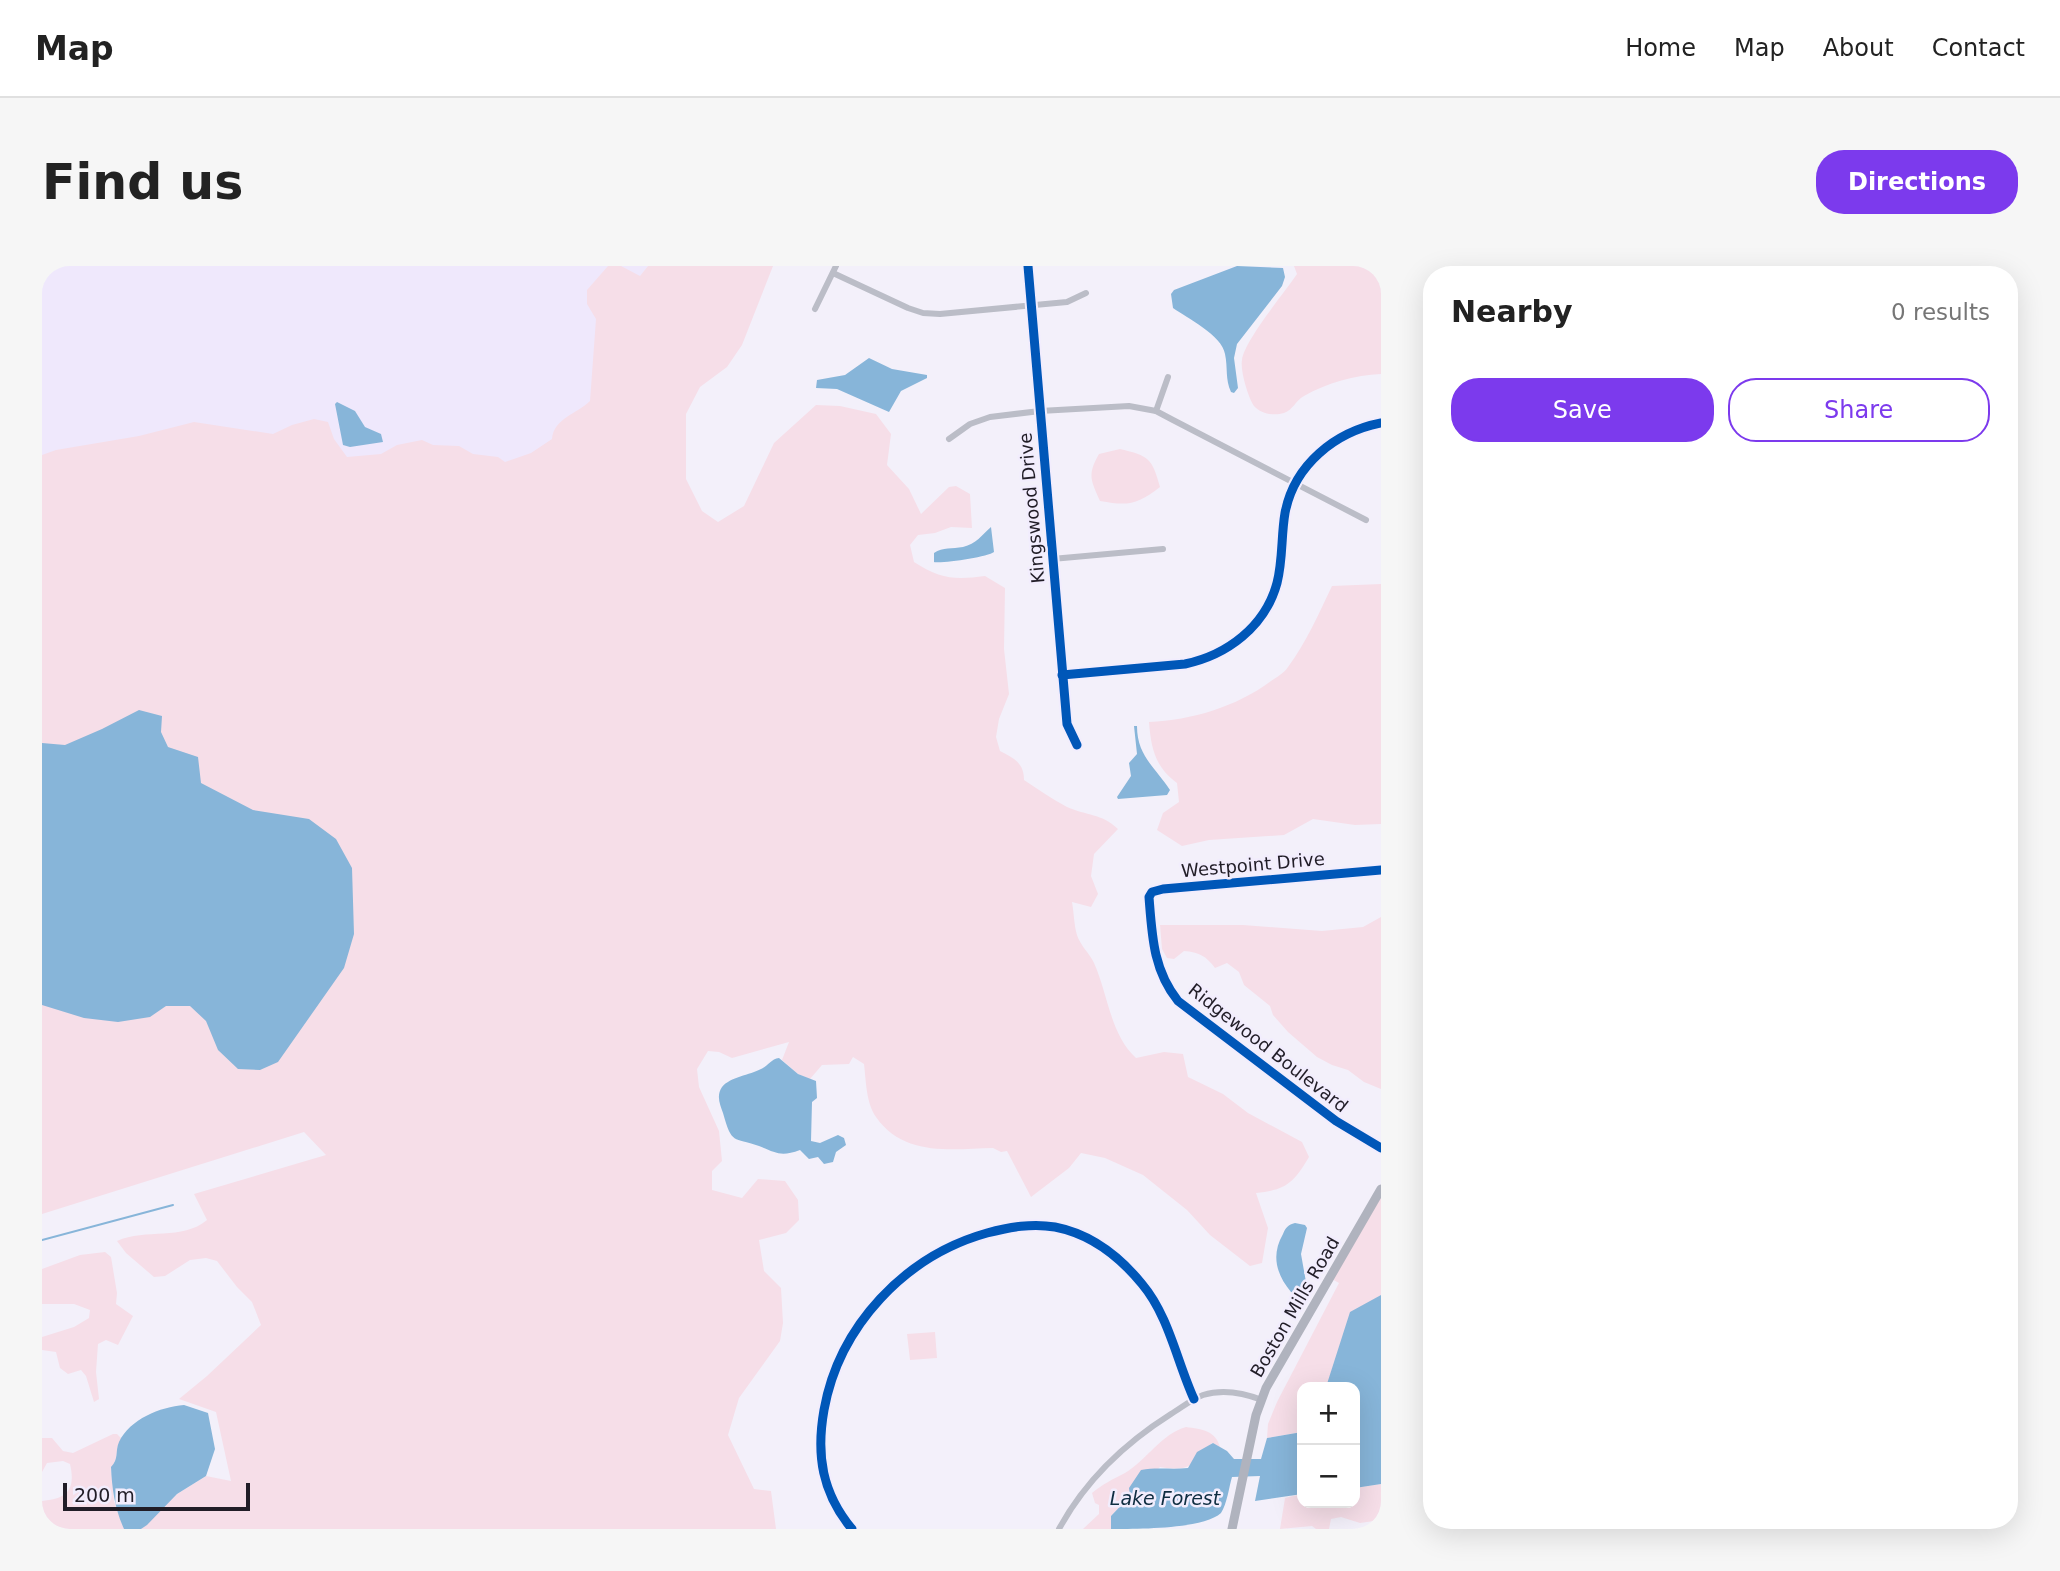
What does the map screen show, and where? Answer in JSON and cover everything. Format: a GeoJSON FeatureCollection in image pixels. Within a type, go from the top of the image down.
{"type":"FeatureCollection","features":[{"type":"Feature","properties":{"kind":"street","name":"Kingswood Drive"},"geometry":{"type":"LineString","coordinates":[[1028,266],[1067,724],[1077,745]]}},
{"type":"Feature","properties":{"kind":"street"},"geometry":{"type":"LineString","coordinates":[[815,309],[835,270],[923,313],[940,314],[1067,302],[1086,293]]}},
{"type":"Feature","properties":{"kind":"street"},"geometry":{"type":"LineString","coordinates":[[1156,411],[1168,377]]}},
{"type":"Feature","properties":{"kind":"street"},"geometry":{"type":"LineString","coordinates":[[949,439],[970,424],[990,417],[1114,405],[1156,411],[1366,520]]}},
{"type":"Feature","properties":{"kind":"street"},"geometry":{"type":"LineString","coordinates":[[1062,675],[1168,666],[1202,660],[1222,652],[1241,638],[1264,612],[1276,585],[1285,511],[1296,482],[1309,463],[1325,447],[1351,432],[1381,423]]}},
{"type":"Feature","properties":{"kind":"street"},"geometry":{"type":"LineString","coordinates":[[1052,559],[1163,549]]}},
{"type":"Feature","properties":{"kind":"street","name":"Westpoint Drive"},"geometry":{"type":"LineString","coordinates":[[1150,914],[1149,897],[1156,890],[1381,870]]}},
{"type":"Feature","properties":{"kind":"street","name":"Ridgewood Boulevard"},"geometry":{"type":"LineString","coordinates":[[1150,914],[1156,961],[1178,1001],[1336,1121],[1381,1148]]}},
{"type":"Feature","properties":{"kind":"street","name":"Boston Mills Road"},"geometry":{"type":"LineString","coordinates":[[1233,1529],[1250,1441],[1262,1400],[1284,1354],[1381,1189]]}},
{"type":"Feature","properties":{"kind":"street"},"geometry":{"type":"LineString","coordinates":[[852,1529],[830,1495],[820,1459],[821,1425],[836,1368],[851,1338],[884,1294],[917,1266],[967,1240],[1004,1228],[1041,1225],[1091,1240],[1114,1255],[1153,1299],[1168,1330],[1194,1399]]}},
{"type":"Feature","properties":{"kind":"street"},"geometry":{"type":"LineString","coordinates":[[1059,1529],[1079,1497],[1115,1456],[1150,1428],[1194,1399],[1205,1395],[1233,1393],[1262,1400]]}},
{"type":"Feature","properties":{"kind":"shaded area"},"geometry":{"type":"Polygon","coordinates":[[[42,266],[648,266],[625,295],[627,409],[489,480],[42,473],[42,266]]]}},
{"type":"Feature","properties":{"kind":"shaded area"},"geometry":{"type":"Polygon","coordinates":[[[608,266],[621,266],[640,276],[648,266],[773,266],[742,345],[727,367],[700,387],[686,414],[686,479],[702,511],[718,522],[744,506],[774,443],[816,405],[840,406],[876,414],[891,434],[887,465],[909,489],[921,514],[949,487],[956,486],[970,494],[972,528],[951,527],[918,535],[910,545],[914,562],[948,577],[985,576],[1005,588],[1004,649],[1009,694],[999,719],[996,737],[1000,751],[1017,762],[1022,769],[1024,780],[1067,807],[1100,817],[1118,829],[1094,854],[1091,876],[1098,894],[1091,907],[1072,902],[1077,935],[1094,963],[1120,1037],[1136,1058],[1164,1052],[1183,1054],[1188,1077],[1223,1094],[1248,1113],[1302,1142],[1309,1157],[1294,1179],[1275,1190],[1256,1193],[1268,1228],[1262,1263],[1250,1266],[1210,1235],[1187,1210],[1143,1175],[1105,1158],[1081,1153],[1069,1168],[1031,1197],[1007,1151],[1001,1152],[993,1148],[929,1148],[900,1139],[887,1130],[876,1117],[870,1105],[864,1064],[853,1057],[849,1064],[822,1065],[810,1079],[798,1074],[782,1060],[789,1042],[732,1058],[719,1052],[708,1051],[697,1069],[699,1087],[719,1131],[722,1161],[712,1171],[712,1190],[742,1198],[758,1179],[785,1181],[798,1200],[799,1220],[786,1233],[759,1240],[764,1271],[781,1288],[783,1323],[780,1341],[739,1398],[728,1435],[754,1489],[771,1491],[776,1529],[141,1529],[177,1494],[206,1476],[231,1481],[216,1412],[179,1399],[261,1325],[252,1302],[217,1261],[206,1258],[190,1260],[165,1276],[154,1277],[126,1253],[117,1241],[197,1226],[207,1220],[194,1194],[326,1155],[304,1132],[42,1214],[42,455],[194,422],[273,434],[314,419],[328,422],[334,439],[347,457],[381,454],[397,445],[422,440],[433,445],[459,446],[473,454],[498,457],[505,462],[531,453],[552,439],[561,421],[590,401],[596,319],[587,304],[587,290],[608,266]]]}},
{"type":"Feature","properties":{"kind":"shaded area"},"geometry":{"type":"Polygon","coordinates":[[[1294,266],[1381,266],[1381,374],[1332,384],[1304,396],[1287,412],[1268,414],[1257,409],[1252,402],[1243,377],[1242,360],[1257,329],[1297,274],[1294,266]]]}},
{"type":"Feature","properties":{"kind":"shaded area"},"geometry":{"type":"Polygon","coordinates":[[[1120,449],[1148,460],[1160,487],[1132,503],[1100,501],[1093,482],[1093,467],[1099,454],[1120,449]]]}},
{"type":"Feature","properties":{"kind":"shaded area"},"geometry":{"type":"Polygon","coordinates":[[[1381,584],[1381,824],[1355,825],[1313,819],[1284,835],[1209,840],[1182,846],[1157,830],[1163,813],[1179,802],[1177,783],[1159,764],[1156,756],[1149,722],[1197,715],[1228,705],[1257,690],[1280,675],[1295,658],[1332,586],[1381,584]]]}},
{"type":"Feature","properties":{"kind":"shaded area"},"geometry":{"type":"Polygon","coordinates":[[[1381,917],[1381,1089],[1364,1082],[1348,1070],[1317,1057],[1288,1032],[1273,1015],[1270,1006],[1244,985],[1239,972],[1227,963],[1215,968],[1202,955],[1184,951],[1174,959],[1167,958],[1162,949],[1160,925],[1243,925],[1322,931],[1363,927],[1381,917]]]}},
{"type":"Feature","properties":{"kind":"shaded area"},"geometry":{"type":"Polygon","coordinates":[[[1381,1189],[1381,1295],[1373,1300],[1329,1382],[1297,1382],[1297,1433],[1267,1438],[1268,1424],[1277,1402],[1339,1283],[1330,1278],[1381,1189]]]}},
{"type":"Feature","properties":{"kind":"shaded area"},"geometry":{"type":"Polygon","coordinates":[[[105,1252],[111,1257],[117,1293],[116,1304],[133,1316],[118,1345],[106,1340],[98,1344],[96,1372],[99,1399],[94,1402],[86,1376],[81,1370],[68,1374],[60,1368],[56,1352],[42,1350],[42,1337],[74,1327],[89,1318],[90,1310],[74,1304],[42,1304],[42,1269],[80,1255],[105,1252]]]}},
{"type":"Feature","properties":{"kind":"shaded area"},"geometry":{"type":"Polygon","coordinates":[[[935,1332],[937,1358],[910,1360],[907,1334],[935,1332]]]}},
{"type":"Feature","properties":{"kind":"shaded area"},"geometry":{"type":"Polygon","coordinates":[[[1186,1427],[1212,1434],[1220,1447],[1212,1443],[1195,1462],[1185,1467],[1160,1467],[1111,1516],[1111,1529],[1083,1529],[1099,1514],[1099,1505],[1095,1503],[1092,1493],[1133,1468],[1169,1435],[1186,1427]]]}},
{"type":"Feature","properties":{"kind":"shaded area"},"geometry":{"type":"Polygon","coordinates":[[[113,1434],[122,1439],[111,1468],[114,1501],[124,1529],[42,1529],[42,1501],[58,1498],[68,1492],[72,1473],[70,1464],[63,1461],[47,1463],[42,1472],[42,1438],[52,1438],[63,1451],[73,1453],[113,1434]]]}},
{"type":"Feature","properties":{"kind":"shaded area"},"geometry":{"type":"Polygon","coordinates":[[[1381,1484],[1381,1520],[1360,1523],[1341,1517],[1331,1519],[1329,1529],[1316,1529],[1312,1526],[1280,1529],[1285,1498],[1297,1495],[1297,1508],[1360,1508],[1360,1487],[1381,1484]]]}},
{"type":"Feature","properties":{"kind":"water"},"geometry":{"type":"Polygon","coordinates":[[[1237,266],[1283,268],[1285,277],[1282,286],[1237,344],[1234,358],[1238,388],[1234,393],[1228,383],[1225,354],[1218,340],[1173,308],[1171,294],[1174,290],[1237,266]]]}},
{"type":"Feature","properties":{"kind":"water"},"geometry":{"type":"Polygon","coordinates":[[[869,358],[892,369],[927,375],[927,378],[901,391],[889,412],[837,389],[816,388],[817,380],[845,375],[869,358]]]}},
{"type":"Feature","properties":{"kind":"water"},"geometry":{"type":"Polygon","coordinates":[[[337,402],[355,411],[365,427],[381,434],[383,442],[350,447],[343,445],[335,404],[337,402]]]}},
{"type":"Feature","properties":{"kind":"water"},"geometry":{"type":"Polygon","coordinates":[[[991,527],[994,552],[964,560],[934,562],[934,553],[937,551],[968,546],[991,527]]]}},
{"type":"Feature","properties":{"kind":"water"},"geometry":{"type":"Polygon","coordinates":[[[139,710],[162,716],[161,732],[168,747],[198,757],[201,783],[253,810],[309,819],[336,839],[352,868],[354,934],[344,968],[278,1062],[260,1070],[238,1069],[218,1050],[206,1021],[190,1006],[166,1006],[150,1017],[118,1022],[84,1018],[42,1005],[42,743],[65,745],[139,710]]]}},
{"type":"Feature","properties":{"kind":"water"},"geometry":{"type":"Polygon","coordinates":[[[1134,726],[1137,726],[1143,753],[1170,790],[1167,795],[1117,797],[1131,776],[1129,763],[1137,754],[1134,726]]]}},
{"type":"Feature","properties":{"kind":"water"},"geometry":{"type":"Polygon","coordinates":[[[779,1058],[798,1074],[816,1081],[817,1098],[812,1102],[811,1141],[820,1143],[838,1135],[844,1138],[846,1145],[836,1152],[833,1162],[824,1164],[818,1157],[809,1159],[800,1150],[783,1154],[774,1152],[731,1135],[719,1100],[722,1087],[779,1058]]]}},
{"type":"Feature","properties":{"kind":"water"},"geometry":{"type":"Polygon","coordinates":[[[1295,1223],[1307,1228],[1301,1254],[1306,1282],[1304,1291],[1299,1294],[1291,1292],[1286,1285],[1276,1257],[1285,1230],[1295,1223]]]}},
{"type":"Feature","properties":{"kind":"water"},"geometry":{"type":"Polygon","coordinates":[[[1381,1295],[1381,1484],[1360,1487],[1360,1382],[1328,1382],[1350,1312],[1381,1295]]]}},
{"type":"Feature","properties":{"kind":"water"},"geometry":{"type":"Polygon","coordinates":[[[184,1405],[208,1413],[215,1449],[206,1476],[177,1494],[141,1529],[124,1529],[116,1507],[111,1475],[119,1442],[138,1421],[165,1408],[184,1405]]]}},
{"type":"Feature","properties":{"kind":"water","name":"Lake Forest"},"geometry":{"type":"Polygon","coordinates":[[[1297,1433],[1297,1495],[1255,1501],[1260,1476],[1232,1477],[1223,1509],[1212,1518],[1170,1527],[1111,1529],[1111,1516],[1130,1496],[1129,1488],[1141,1470],[1188,1468],[1197,1452],[1213,1443],[1227,1451],[1234,1459],[1261,1459],[1267,1438],[1297,1433]]]}},
{"type":"Feature","properties":{"kind":"waterway"},"geometry":{"type":"LineString","coordinates":[[42,1240],[173,1205]]}},
{"type":"Feature","properties":{"kind":"cycle path"},"geometry":{"type":"LineString","coordinates":[[1028,266],[1067,724],[1077,745]]}},
{"type":"Feature","properties":{"kind":"cycle path"},"geometry":{"type":"LineString","coordinates":[[1062,675],[1185,664],[1215,654],[1242,637],[1263,613],[1277,583],[1285,513],[1297,480],[1319,453],[1333,443],[1364,427],[1381,423]]}},
{"type":"Feature","properties":{"kind":"cycle path"},"geometry":{"type":"LineString","coordinates":[[1381,870],[1163,889],[1152,892],[1149,897],[1155,952],[1163,977],[1178,1001],[1336,1121],[1381,1148]]}},
{"type":"Feature","properties":{"kind":"cycle path"},"geometry":{"type":"LineString","coordinates":[[852,1529],[834,1502],[821,1458],[824,1410],[832,1379],[844,1350],[880,1299],[903,1277],[957,1244],[987,1233],[1038,1225],[1068,1230],[1104,1248],[1142,1284],[1159,1310],[1194,1399]]}}]}
